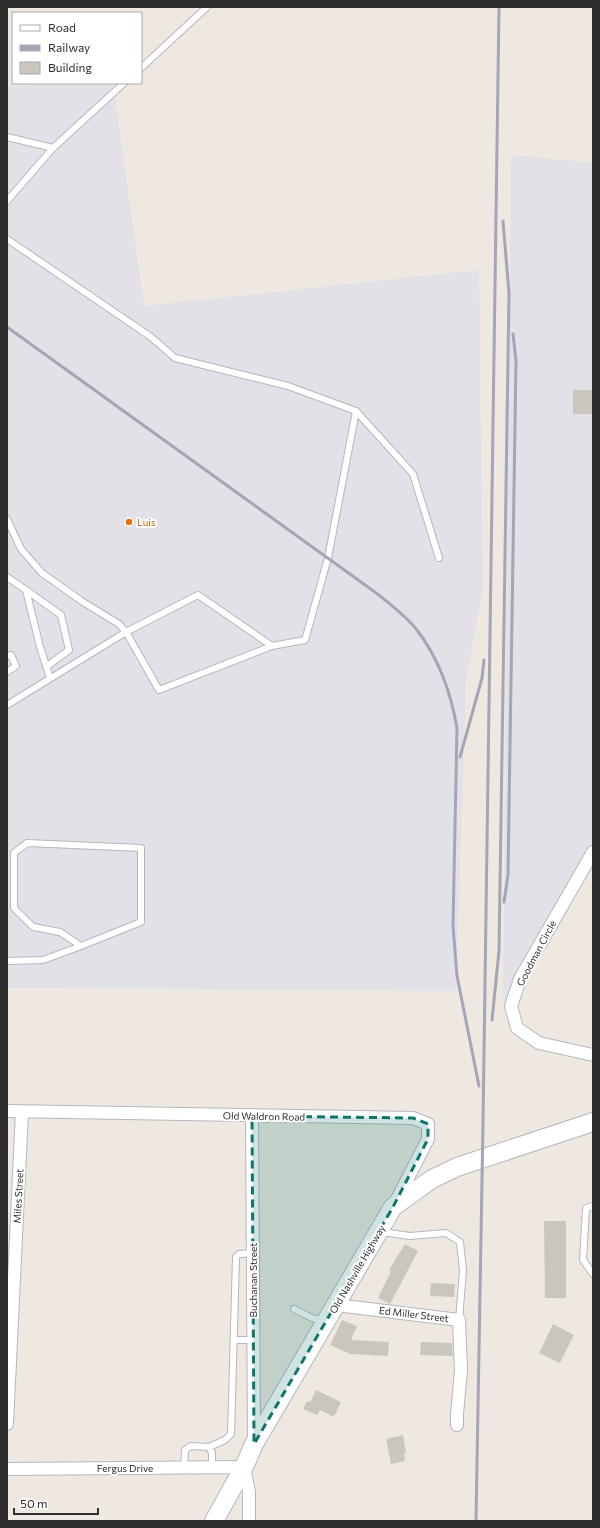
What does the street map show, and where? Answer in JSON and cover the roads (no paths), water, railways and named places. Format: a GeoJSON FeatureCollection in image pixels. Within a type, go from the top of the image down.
{"type":"FeatureCollection","features":[{"type":"Feature","properties":{"kind":"main road","name":"Old Nashville Highway"},"geometry":{"type":"LineString","coordinates":[[214,1521],[244,1467],[254,1444],[393,1207],[432,1179],[457,1167],[593,1122]]}},
{"type":"Feature","properties":{"kind":"street","name":"Goodman Circle"},"geometry":{"type":"LineString","coordinates":[[593,852],[520,979],[511,1006],[517,1028],[539,1043],[593,1056]]}},
{"type":"Feature","properties":{"kind":"street","name":"Old Waldron Road"},"geometry":{"type":"LineString","coordinates":[[7,1111],[413,1118],[428,1124],[428,1139],[393,1207]]}},
{"type":"Feature","properties":{"kind":"street","name":"Miles Street"},"geometry":{"type":"LineString","coordinates":[[7,1424],[22,1112]]}},
{"type":"Feature","properties":{"kind":"street","name":"Buchanan Street"},"geometry":{"type":"LineString","coordinates":[[252,1116],[254,1444]]}},
{"type":"Feature","properties":{"kind":"street","name":"Ed Miller Street"},"geometry":{"type":"LineString","coordinates":[[336,1305],[459,1320],[461,1370],[457,1414],[458,1425]]}},
{"type":"Feature","properties":{"kind":"street","name":"Fergus Drive"},"geometry":{"type":"LineString","coordinates":[[7,1469],[244,1467]]}},
{"type":"Feature","properties":{"kind":"street"},"geometry":{"type":"LineString","coordinates":[[244,1467],[249,1492],[249,1521]]}},
{"type":"Feature","properties":{"kind":"lane"},"geometry":{"type":"LineString","coordinates":[[142,67],[207,7]]}},
{"type":"Feature","properties":{"kind":"lane"},"geometry":{"type":"LineString","coordinates":[[7,201],[53,148],[123,84]]}},
{"type":"Feature","properties":{"kind":"lane"},"geometry":{"type":"LineString","coordinates":[[7,137],[53,148]]}},
{"type":"Feature","properties":{"kind":"lane"},"geometry":{"type":"LineString","coordinates":[[7,239],[151,338],[176,358],[288,386],[356,411],[413,474],[440,558]]}},
{"type":"Feature","properties":{"kind":"lane"},"geometry":{"type":"LineString","coordinates":[[7,519],[21,549],[42,574],[119,624],[126,632],[159,690],[272,646],[305,640],[328,558],[356,411]]}},
{"type":"Feature","properties":{"kind":"lane"},"geometry":{"type":"LineString","coordinates":[[7,577],[61,615],[69,650],[46,667]]}},
{"type":"Feature","properties":{"kind":"lane"},"geometry":{"type":"LineString","coordinates":[[26,590],[40,647],[50,678]]}},
{"type":"Feature","properties":{"kind":"lane"},"geometry":{"type":"LineString","coordinates":[[7,705],[126,632],[198,595],[272,646]]}},
{"type":"Feature","properties":{"kind":"lane"},"geometry":{"type":"LineString","coordinates":[[7,656],[11,655],[16,666],[7,672]]}},
{"type":"Feature","properties":{"kind":"lane"},"geometry":{"type":"LineString","coordinates":[[7,961],[43,960],[81,946],[141,922],[141,848],[27,843],[14,853],[14,908],[33,927],[60,932],[81,946]]}},
{"type":"Feature","properties":{"kind":"lane"},"geometry":{"type":"LineString","coordinates":[[593,1206],[586,1208],[583,1260],[593,1274]]}},
{"type":"Feature","properties":{"kind":"lane"},"geometry":{"type":"LineString","coordinates":[[378,1232],[410,1236],[446,1233],[460,1242],[463,1270],[459,1320]]}},
{"type":"Feature","properties":{"kind":"lane"},"geometry":{"type":"LineString","coordinates":[[184,1468],[185,1450],[191,1446],[209,1447],[225,1440],[231,1434],[236,1257],[239,1254],[253,1253]]}},
{"type":"Feature","properties":{"kind":"lane"},"geometry":{"type":"LineString","coordinates":[[294,1309],[312,1318],[326,1322]]}},
{"type":"Feature","properties":{"kind":"lane"},"geometry":{"type":"LineString","coordinates":[[234,1340],[254,1340]]}},
{"type":"Feature","properties":{"kind":"lane"},"geometry":{"type":"LineString","coordinates":[[209,1447],[212,1453],[212,1467]]}},
{"type":"Feature","properties":{"kind":"railway"},"geometry":{"type":"LineString","coordinates":[[476,1521],[499,7]]}},
{"type":"Feature","properties":{"kind":"railway"},"geometry":{"type":"LineString","coordinates":[[492,1020],[499,951],[509,293],[503,221]]}},
{"type":"Feature","properties":{"kind":"railway"},"geometry":{"type":"LineString","coordinates":[[7,327],[379,595],[399,611],[425,641],[438,665],[448,689],[457,728],[453,926],[457,976],[479,1086]]}},
{"type":"Feature","properties":{"kind":"railway"},"geometry":{"type":"LineString","coordinates":[[504,902],[508,875],[516,361],[513,334]]}},
{"type":"Feature","properties":{"kind":"railway"},"geometry":{"type":"LineString","coordinates":[[460,757],[482,678],[484,660]]}},
{"type":"Feature","properties":{"kind":"place","name":"Luis"},"geometry":{"type":"Point","coordinates":[129,522]}}]}
